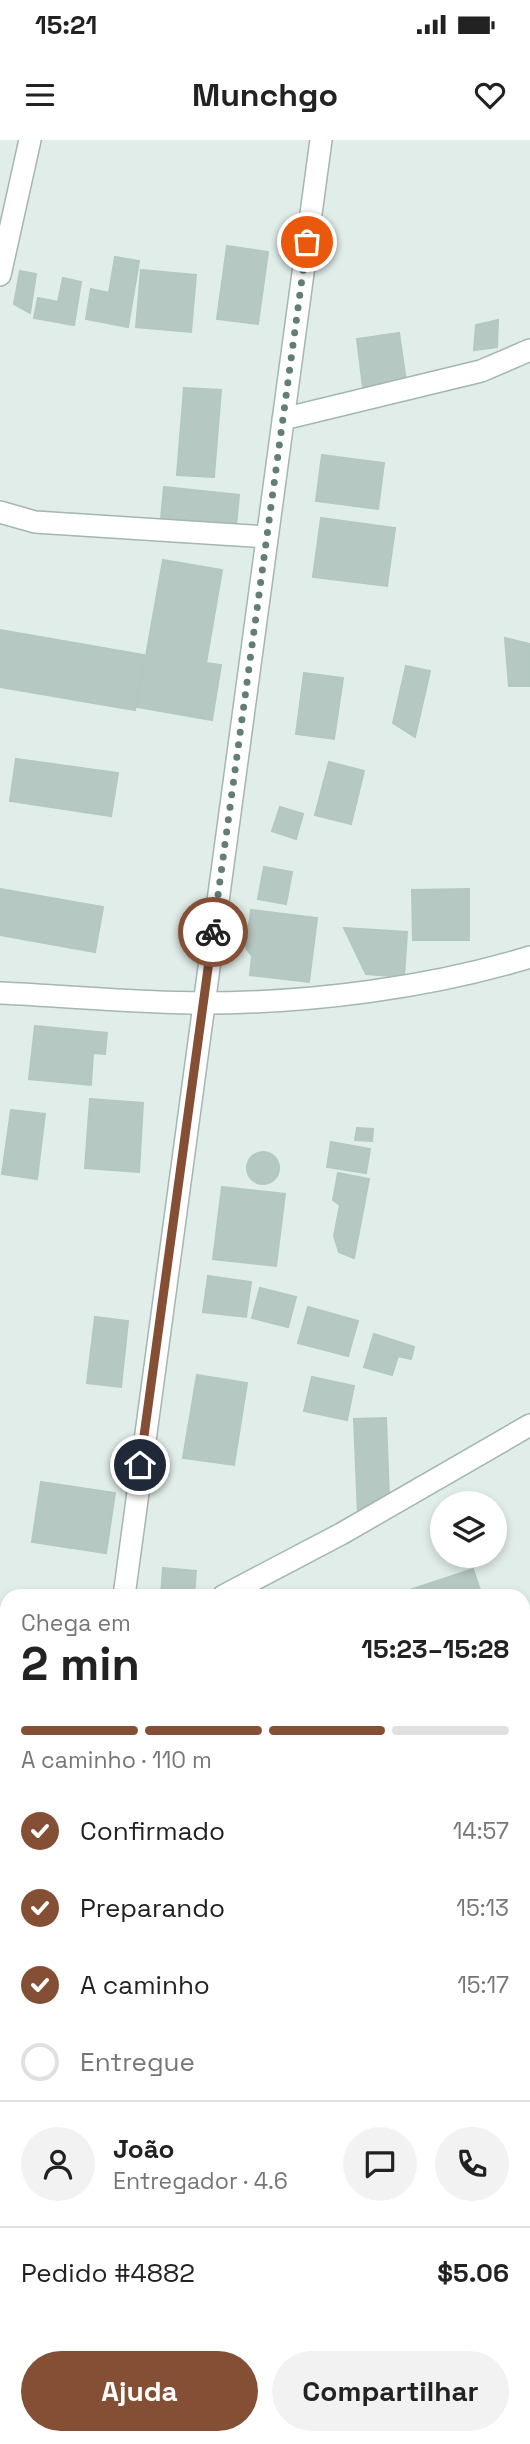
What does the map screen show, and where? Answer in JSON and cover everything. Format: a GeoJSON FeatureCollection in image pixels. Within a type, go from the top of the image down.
{"type":"FeatureCollection","features":[{"type":"Feature","properties":{"kind":"street"},"geometry":{"type":"LineString","coordinates":[[0,275],[30,140]]}},
{"type":"Feature","properties":{"kind":"street"},"geometry":{"type":"LineString","coordinates":[[125,1589],[321,140]]}},
{"type":"Feature","properties":{"kind":"street"},"geometry":{"type":"LineString","coordinates":[[283,419],[481,371],[530,350]]}},
{"type":"Feature","properties":{"kind":"street"},"geometry":{"type":"LineString","coordinates":[[0,512],[35,522],[267,537]]}},
{"type":"Feature","properties":{"kind":"street"},"geometry":{"type":"LineString","coordinates":[[0,993],[203,1003],[347,994],[484,971],[530,957]]}},
{"type":"Feature","properties":{"kind":"street"},"geometry":{"type":"LineString","coordinates":[[236,1589],[341,1534],[530,1425]]}},
{"type":"Feature","properties":{"kind":"building"},"geometry":{"type":"Polygon","coordinates":[[[227,246],[268,252],[258,324],[217,319],[227,246]]]}},
{"type":"Feature","properties":{"kind":"building"},"geometry":{"type":"Polygon","coordinates":[[[115,257],[139,261],[128,327],[86,319],[91,289],[109,293],[115,257]]]}},
{"type":"Feature","properties":{"kind":"building"},"geometry":{"type":"Polygon","coordinates":[[[141,270],[196,275],[191,332],[136,327],[141,270]]]}},
{"type":"Feature","properties":{"kind":"building"},"geometry":{"type":"Polygon","coordinates":[[[20,271],[36,274],[30,313],[14,304],[20,271]]]}},
{"type":"Feature","properties":{"kind":"building"},"geometry":{"type":"Polygon","coordinates":[[[63,278],[81,282],[74,325],[34,318],[38,298],[58,302],[63,278]]]}},
{"type":"Feature","properties":{"kind":"building"},"geometry":{"type":"Polygon","coordinates":[[[498,320],[497,347],[474,350],[476,325],[498,320]]]}},
{"type":"Feature","properties":{"kind":"building"},"geometry":{"type":"Polygon","coordinates":[[[399,333],[406,381],[363,387],[357,339],[399,333]]]}},
{"type":"Feature","properties":{"kind":"building"},"geometry":{"type":"Polygon","coordinates":[[[184,388],[221,390],[214,477],[177,475],[184,388]]]}},
{"type":"Feature","properties":{"kind":"building"},"geometry":{"type":"Polygon","coordinates":[[[322,455],[384,463],[378,509],[316,501],[322,455]]]}},
{"type":"Feature","properties":{"kind":"building"},"geometry":{"type":"Polygon","coordinates":[[[164,487],[239,495],[236,526],[161,519],[164,487]]]}},
{"type":"Feature","properties":{"kind":"building"},"geometry":{"type":"Polygon","coordinates":[[[321,518],[395,528],[387,586],[313,577],[321,518]]]}},
{"type":"Feature","properties":{"kind":"building"},"geometry":{"type":"Polygon","coordinates":[[[163,560],[222,570],[206,663],[221,665],[212,720],[137,707],[163,560]]]}},
{"type":"Feature","properties":{"kind":"building"},"geometry":{"type":"Polygon","coordinates":[[[0,630],[144,655],[135,710],[0,687],[0,630]]]}},
{"type":"Feature","properties":{"kind":"building"},"geometry":{"type":"Polygon","coordinates":[[[505,638],[530,644],[530,686],[509,686],[505,638]]]}},
{"type":"Feature","properties":{"kind":"building"},"geometry":{"type":"Polygon","coordinates":[[[406,666],[430,671],[415,737],[393,723],[406,666]]]}},
{"type":"Feature","properties":{"kind":"building"},"geometry":{"type":"Polygon","coordinates":[[[304,673],[343,678],[334,739],[296,734],[304,673]]]}},
{"type":"Feature","properties":{"kind":"building"},"geometry":{"type":"Polygon","coordinates":[[[16,759],[118,773],[111,816],[10,801],[16,759]]]}},
{"type":"Feature","properties":{"kind":"building"},"geometry":{"type":"Polygon","coordinates":[[[329,762],[364,771],[351,824],[315,815],[329,762]]]}},
{"type":"Feature","properties":{"kind":"building"},"geometry":{"type":"Polygon","coordinates":[[[280,807],[303,814],[296,839],[272,831],[280,807]]]}},
{"type":"Feature","properties":{"kind":"building"},"geometry":{"type":"Polygon","coordinates":[[[264,867],[292,872],[286,904],[258,899],[264,867]]]}},
{"type":"Feature","properties":{"kind":"building"},"geometry":{"type":"Polygon","coordinates":[[[0,889],[103,907],[95,952],[0,935],[0,889]]]}},
{"type":"Feature","properties":{"kind":"building"},"geometry":{"type":"Polygon","coordinates":[[[469,889],[469,940],[413,940],[412,890],[469,889]]]}},
{"type":"Feature","properties":{"kind":"building"},"geometry":{"type":"Polygon","coordinates":[[[251,910],[317,918],[309,982],[250,975],[252,956],[246,948],[251,910]]]}},
{"type":"Feature","properties":{"kind":"building"},"geometry":{"type":"Polygon","coordinates":[[[344,928],[407,932],[404,977],[366,974],[344,928]]]}},
{"type":"Feature","properties":{"kind":"building"},"geometry":{"type":"Polygon","coordinates":[[[35,1026],[107,1033],[105,1054],[93,1053],[91,1085],[29,1079],[35,1026]]]}},
{"type":"Feature","properties":{"kind":"building"},"geometry":{"type":"Polygon","coordinates":[[[90,1099],[143,1103],[139,1172],[85,1168],[90,1099]]]}},
{"type":"Feature","properties":{"kind":"building"},"geometry":{"type":"Polygon","coordinates":[[[11,1110],[45,1114],[37,1179],[2,1174],[11,1110]]]}},
{"type":"Feature","properties":{"kind":"building"},"geometry":{"type":"Polygon","coordinates":[[[357,1128],[373,1129],[372,1141],[355,1140],[357,1128]]]}},
{"type":"Feature","properties":{"kind":"building"},"geometry":{"type":"Polygon","coordinates":[[[331,1142],[370,1149],[366,1173],[327,1167],[331,1142]]]}},
{"type":"Feature","properties":{"kind":"building"},"geometry":{"type":"Polygon","coordinates":[[[263,1152],[274,1157],[279,1168],[274,1179],[263,1184],[252,1179],[247,1168],[252,1157],[263,1152]]]}},
{"type":"Feature","properties":{"kind":"building"},"geometry":{"type":"Polygon","coordinates":[[[338,1173],[369,1179],[354,1258],[339,1252],[334,1236],[340,1205],[333,1200],[338,1173]]]}},
{"type":"Feature","properties":{"kind":"building"},"geometry":{"type":"Polygon","coordinates":[[[222,1187],[285,1194],[276,1266],[213,1259],[222,1187]]]}},
{"type":"Feature","properties":{"kind":"building"},"geometry":{"type":"Polygon","coordinates":[[[208,1276],[251,1282],[246,1317],[203,1312],[208,1276]]]}},
{"type":"Feature","properties":{"kind":"building"},"geometry":{"type":"Polygon","coordinates":[[[260,1288],[296,1297],[288,1327],[252,1318],[260,1288]]]}},
{"type":"Feature","properties":{"kind":"building"},"geometry":{"type":"Polygon","coordinates":[[[308,1307],[358,1321],[348,1356],[298,1343],[308,1307]]]}},
{"type":"Feature","properties":{"kind":"building"},"geometry":{"type":"Polygon","coordinates":[[[95,1317],[128,1321],[121,1387],[87,1383],[95,1317]]]}},
{"type":"Feature","properties":{"kind":"building"},"geometry":{"type":"Polygon","coordinates":[[[374,1334],[414,1347],[411,1359],[398,1356],[392,1375],[364,1367],[374,1334]]]}},
{"type":"Feature","properties":{"kind":"building"},"geometry":{"type":"Polygon","coordinates":[[[197,1375],[247,1383],[234,1465],[183,1458],[197,1375]]]}},
{"type":"Feature","properties":{"kind":"building"},"geometry":{"type":"Polygon","coordinates":[[[312,1377],[354,1386],[347,1420],[304,1411],[312,1377]]]}},
{"type":"Feature","properties":{"kind":"building"},"geometry":{"type":"Polygon","coordinates":[[[386,1418],[389,1497],[358,1515],[354,1419],[386,1418]]]}},
{"type":"Feature","properties":{"kind":"building"},"geometry":{"type":"Polygon","coordinates":[[[41,1482],[115,1493],[106,1553],[32,1542],[41,1482]]]}},
{"type":"Feature","properties":{"kind":"building"},"geometry":{"type":"Polygon","coordinates":[[[163,1568],[196,1571],[195,1589],[162,1589],[163,1568]]]}},
{"type":"Feature","properties":{"kind":"building"},"geometry":{"type":"Polygon","coordinates":[[[473,1569],[480,1589],[413,1589],[473,1569]]]}},
{"type":"Feature","properties":{"kind":"way so far"},"geometry":{"type":"LineString","coordinates":[[213,932],[307,242]]}},
{"type":"Feature","properties":{"kind":"route"},"geometry":{"type":"LineString","coordinates":[[140,1465],[213,932]]}}]}
